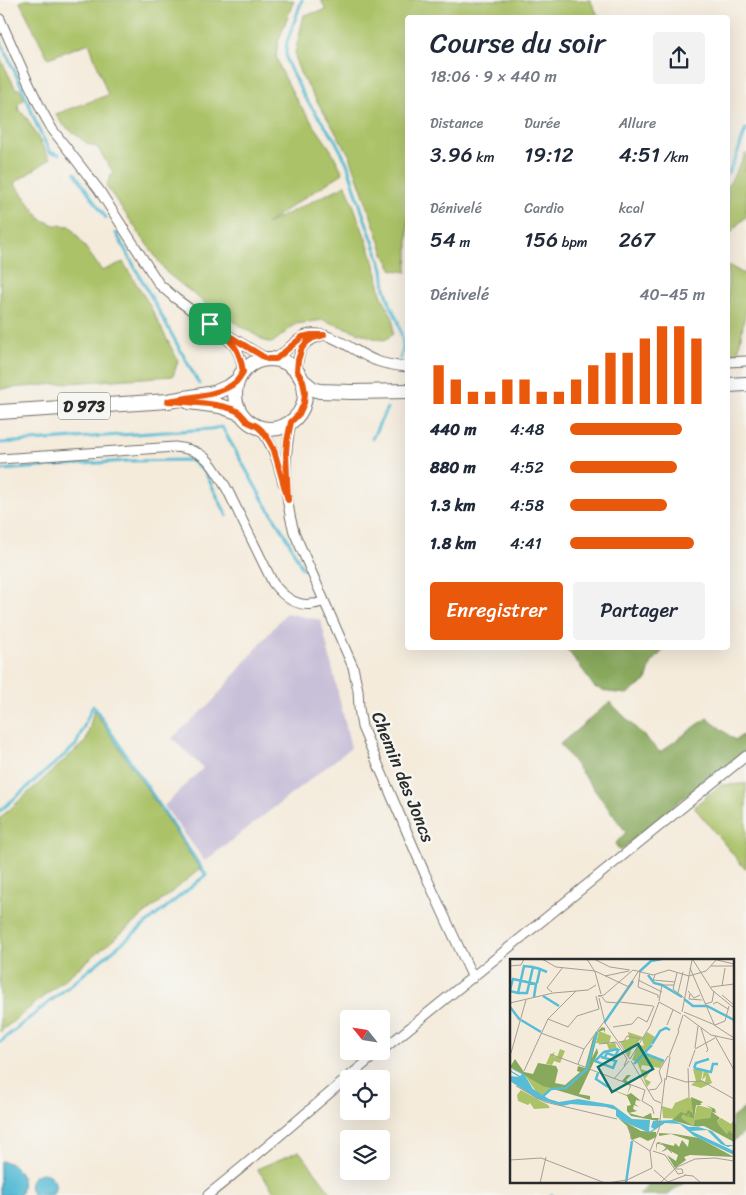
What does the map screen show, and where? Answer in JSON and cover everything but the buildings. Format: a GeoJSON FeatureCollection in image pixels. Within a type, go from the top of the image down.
{"type":"FeatureCollection","features":[{"type":"Feature","properties":{"kind":"main road"},"geometry":{"type":"LineString","coordinates":[[352,392],[321,397],[282,427],[271,429],[260,428],[245,419],[236,405],[235,397],[235,388],[240,376],[249,365],[271,359],[291,366],[313,389],[320,391],[405,391]]}},
{"type":"Feature","properties":{"kind":"main road","name":"D 973"},"geometry":{"type":"LineString","coordinates":[[0,412],[168,401],[214,393],[230,386],[240,376]]}},
{"type":"Feature","properties":{"kind":"main road"},"geometry":{"type":"LineString","coordinates":[[295,418],[304,403],[305,392],[300,376]]}},
{"type":"Feature","properties":{"kind":"main road"},"geometry":{"type":"LineString","coordinates":[[730,385],[746,384]]}},
{"type":"Feature","properties":{"kind":"main road","name":"D 973"},"geometry":{"type":"LineString","coordinates":[[168,401],[203,403],[220,406],[240,413]]}},
{"type":"Feature","properties":{"kind":"street"},"geometry":{"type":"LineString","coordinates":[[0,18],[38,104],[52,129],[98,190],[159,284],[210,324],[237,349],[240,356],[240,376]]}},
{"type":"Feature","properties":{"kind":"street"},"geometry":{"type":"LineString","coordinates":[[210,324],[271,359],[302,337],[324,335],[378,361],[405,367]]}},
{"type":"Feature","properties":{"kind":"street"},"geometry":{"type":"LineString","coordinates":[[300,376],[298,360],[302,348],[313,338],[324,335]]}},
{"type":"Feature","properties":{"kind":"street"},"geometry":{"type":"LineString","coordinates":[[730,362],[746,362]]}},
{"type":"Feature","properties":{"kind":"street","name":"Chemin des Joncs"},"geometry":{"type":"LineString","coordinates":[[288,500],[286,453],[295,418]]}},
{"type":"Feature","properties":{"kind":"street","name":"Chemin des Joncs"},"geometry":{"type":"LineString","coordinates":[[260,428],[274,450],[288,500],[294,532],[357,680],[362,727],[425,874],[473,978]]}},
{"type":"Feature","properties":{"kind":"street"},"geometry":{"type":"LineString","coordinates":[[0,459],[175,447],[196,451],[209,460],[227,489],[273,583],[280,592],[287,598],[303,604],[324,601]]}},
{"type":"Feature","properties":{"kind":"street"},"geometry":{"type":"LineString","coordinates":[[390,1044],[746,756]]}},
{"type":"Feature","properties":{"kind":"street"},"geometry":{"type":"LineString","coordinates":[[208,1195],[262,1152],[369,1060]]}},
{"type":"Feature","properties":{"kind":"shaded area"},"geometry":{"type":"Polygon","coordinates":[[[286,613],[321,620],[351,748],[205,861],[164,806],[203,768],[172,738],[211,703],[286,613]]]}},
{"type":"Feature","properties":{"kind":"green space"},"geometry":{"type":"Polygon","coordinates":[[[25,0],[294,0],[278,42],[276,55],[280,68],[296,99],[331,150],[343,173],[266,224],[346,185],[374,261],[381,294],[393,319],[393,334],[385,340],[377,339],[323,320],[296,324],[272,343],[265,341],[211,308],[167,273],[106,186],[113,172],[97,147],[88,144],[62,124],[56,114],[108,95],[89,43],[48,58],[20,2],[25,0]]]}},
{"type":"Feature","properties":{"kind":"green space"},"geometry":{"type":"Polygon","coordinates":[[[321,0],[590,0],[598,15],[405,15],[405,272],[393,270],[385,256],[350,156],[301,75],[296,62],[295,53],[304,15],[326,10],[321,0]]]}},
{"type":"Feature","properties":{"kind":"green space"},"geometry":{"type":"Polygon","coordinates":[[[0,58],[16,89],[20,89],[25,99],[18,104],[19,111],[25,115],[50,159],[14,183],[41,219],[54,225],[70,226],[102,271],[123,262],[149,304],[178,361],[173,376],[0,389],[0,58]]]}},
{"type":"Feature","properties":{"kind":"green space"},"geometry":{"type":"Polygon","coordinates":[[[746,153],[746,217],[730,234],[730,182],[746,153]]]}},
{"type":"Feature","properties":{"kind":"green space"},"geometry":{"type":"Polygon","coordinates":[[[730,266],[746,275],[746,308],[738,353],[730,353],[730,266]]]}},
{"type":"Feature","properties":{"kind":"green space"},"geometry":{"type":"Polygon","coordinates":[[[568,650],[663,650],[651,664],[646,681],[627,694],[608,692],[594,687],[568,650]]]}},
{"type":"Feature","properties":{"kind":"green space"},"geometry":{"type":"Polygon","coordinates":[[[610,702],[660,752],[707,718],[735,740],[746,733],[746,750],[722,770],[712,774],[620,851],[615,844],[626,832],[560,744],[610,702]]]}},
{"type":"Feature","properties":{"kind":"green space"},"geometry":{"type":"Polygon","coordinates":[[[94,710],[200,869],[0,1032],[0,818],[86,741],[94,710]]]}},
{"type":"Feature","properties":{"kind":"green space"},"geometry":{"type":"Polygon","coordinates":[[[746,783],[746,870],[694,807],[720,785],[746,783]]]}},
{"type":"Feature","properties":{"kind":"green space"},"geometry":{"type":"Polygon","coordinates":[[[746,1107],[746,1131],[734,1140],[734,1116],[746,1107]]]}},
{"type":"Feature","properties":{"kind":"green space"},"geometry":{"type":"Polygon","coordinates":[[[299,1151],[333,1195],[277,1195],[257,1169],[299,1151]]]}},
{"type":"Feature","properties":{"kind":"green space"},"geometry":{"type":"Polygon","coordinates":[[[651,1182],[685,1182],[668,1195],[639,1195],[651,1182]]]}},
{"type":"Feature","properties":{"kind":"water"},"geometry":{"type":"Polygon","coordinates":[[[0,1161],[12,1164],[19,1172],[22,1183],[20,1195],[0,1195],[0,1161]]]}},
{"type":"Feature","properties":{"kind":"water"},"geometry":{"type":"Polygon","coordinates":[[[42,1173],[50,1175],[54,1181],[55,1187],[52,1195],[33,1195],[31,1191],[30,1181],[42,1173]]]}},
{"type":"Feature","properties":{"kind":"waterway"},"geometry":{"type":"LineString","coordinates":[[302,0],[287,42],[287,61],[305,98],[335,140],[347,163],[383,269],[385,288],[390,304],[398,321],[403,349],[400,359]]}},
{"type":"Feature","properties":{"kind":"waterway"},"geometry":{"type":"LineString","coordinates":[[0,40],[50,152],[59,154]]}},
{"type":"Feature","properties":{"kind":"waterway"},"geometry":{"type":"LineString","coordinates":[[730,169],[746,129]]}},
{"type":"Feature","properties":{"kind":"waterway"},"geometry":{"type":"LineString","coordinates":[[75,173],[106,218]]}},
{"type":"Feature","properties":{"kind":"waterway"},"geometry":{"type":"LineString","coordinates":[[116,233],[199,384]]}},
{"type":"Feature","properties":{"kind":"waterway"},"geometry":{"type":"LineString","coordinates":[[372,439],[387,408]]}},
{"type":"Feature","properties":{"kind":"waterway"},"geometry":{"type":"LineString","coordinates":[[0,443],[222,427],[263,500],[286,536],[302,568]]}},
{"type":"Feature","properties":{"kind":"waterway"},"geometry":{"type":"LineString","coordinates":[[0,470],[126,461],[191,460],[205,472],[227,516]]}},
{"type":"Feature","properties":{"kind":"waterway"},"geometry":{"type":"LineString","coordinates":[[0,811],[76,745],[93,705],[206,875],[0,1042]]}},
{"type":"Feature","properties":{"kind":"route"},"geometry":{"type":"LineString","coordinates":[[210,324],[267,359],[276,359],[302,337],[307,335],[324,335],[307,342],[299,354],[297,371],[303,381],[305,392],[304,403],[299,414],[291,422],[287,441],[288,500],[274,450],[260,428],[245,419],[240,413],[231,409],[203,403],[168,401],[214,393],[230,386],[238,380],[243,372],[237,349],[210,324]]}}]}
